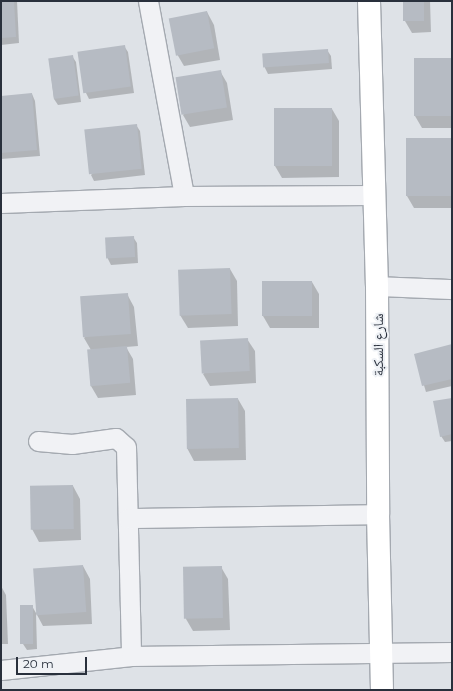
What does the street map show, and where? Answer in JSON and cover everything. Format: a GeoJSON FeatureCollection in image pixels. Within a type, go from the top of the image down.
{"type":"FeatureCollection","features":[{"type":"Feature","properties":{"kind":"main road","name":"شارع السكبة"},"geometry":{"type":"LineString","coordinates":[[369,1],[373,195],[377,286],[378,514],[382,690]]}},
{"type":"Feature","properties":{"kind":"street"},"geometry":{"type":"LineString","coordinates":[[148,1],[184,196]]}},
{"type":"Feature","properties":{"kind":"street"},"geometry":{"type":"LineString","coordinates":[[1,203],[184,196],[373,195]]}},
{"type":"Feature","properties":{"kind":"street"},"geometry":{"type":"LineString","coordinates":[[377,286],[452,289]]}},
{"type":"Feature","properties":{"kind":"street"},"geometry":{"type":"LineString","coordinates":[[38,441],[72,444],[116,438],[122,442],[127,454],[131,656]]}},
{"type":"Feature","properties":{"kind":"street"},"geometry":{"type":"LineString","coordinates":[[128,518],[378,514]]}},
{"type":"Feature","properties":{"kind":"street"},"geometry":{"type":"LineString","coordinates":[[1,670],[131,656],[381,655],[452,652]]}},
{"type":"Feature","properties":{"kind":"building"},"geometry":{"type":"Polygon","coordinates":[[[1,1],[14,1],[16,37],[1,38],[1,1]]]}},
{"type":"Feature","properties":{"kind":"building"},"geometry":{"type":"Polygon","coordinates":[[[403,1],[424,1],[424,21],[403,21],[403,1]]]}},
{"type":"Feature","properties":{"kind":"building"},"geometry":{"type":"Polygon","coordinates":[[[207,11],[214,48],[176,56],[169,18],[207,11]]]}},
{"type":"Feature","properties":{"kind":"building"},"geometry":{"type":"Polygon","coordinates":[[[125,45],[131,87],[83,93],[77,52],[125,45]]]}},
{"type":"Feature","properties":{"kind":"building"},"geometry":{"type":"Polygon","coordinates":[[[328,49],[329,63],[263,68],[262,54],[328,49]]]}},
{"type":"Feature","properties":{"kind":"building"},"geometry":{"type":"Polygon","coordinates":[[[73,55],[79,96],[54,99],[48,58],[73,55]]]}},
{"type":"Feature","properties":{"kind":"building"},"geometry":{"type":"Polygon","coordinates":[[[414,58],[452,58],[452,116],[414,116],[414,58]]]}},
{"type":"Feature","properties":{"kind":"building"},"geometry":{"type":"Polygon","coordinates":[[[221,70],[227,108],[182,115],[176,77],[221,70]]]}},
{"type":"Feature","properties":{"kind":"building"},"geometry":{"type":"Polygon","coordinates":[[[32,93],[37,150],[1,153],[1,96],[32,93]]]}},
{"type":"Feature","properties":{"kind":"building"},"geometry":{"type":"Polygon","coordinates":[[[274,108],[332,108],[332,166],[274,166],[274,108]]]}},
{"type":"Feature","properties":{"kind":"building"},"geometry":{"type":"Polygon","coordinates":[[[137,124],[142,169],[89,174],[84,130],[137,124]]]}},
{"type":"Feature","properties":{"kind":"building"},"geometry":{"type":"Polygon","coordinates":[[[406,138],[452,138],[452,196],[406,196],[406,138]]]}},
{"type":"Feature","properties":{"kind":"building"},"geometry":{"type":"Polygon","coordinates":[[[134,236],[135,257],[106,258],[105,238],[134,236]]]}},
{"type":"Feature","properties":{"kind":"building"},"geometry":{"type":"Polygon","coordinates":[[[230,268],[232,314],[180,316],[178,270],[230,268]]]}},
{"type":"Feature","properties":{"kind":"building"},"geometry":{"type":"Polygon","coordinates":[[[262,281],[312,281],[312,316],[262,316],[262,281]]]}},
{"type":"Feature","properties":{"kind":"building"},"geometry":{"type":"Polygon","coordinates":[[[128,293],[131,334],[83,337],[80,296],[128,293]]]}},
{"type":"Feature","properties":{"kind":"building"},"geometry":{"type":"Polygon","coordinates":[[[248,338],[250,371],[202,373],[200,341],[248,338]]]}},
{"type":"Feature","properties":{"kind":"building"},"geometry":{"type":"Polygon","coordinates":[[[452,344],[452,379],[422,386],[414,354],[452,344]]]}},
{"type":"Feature","properties":{"kind":"building"},"geometry":{"type":"Polygon","coordinates":[[[127,346],[130,383],[90,386],[87,349],[127,346]]]}},
{"type":"Feature","properties":{"kind":"building"},"geometry":{"type":"Polygon","coordinates":[[[238,398],[239,448],[187,449],[186,399],[238,398]]]}},
{"type":"Feature","properties":{"kind":"building"},"geometry":{"type":"Polygon","coordinates":[[[452,398],[452,434],[440,437],[433,401],[452,398]]]}},
{"type":"Feature","properties":{"kind":"building"},"geometry":{"type":"Polygon","coordinates":[[[73,485],[74,529],[31,530],[30,486],[73,485]]]}},
{"type":"Feature","properties":{"kind":"building"},"geometry":{"type":"Polygon","coordinates":[[[83,565],[86,612],[36,615],[33,568],[83,565]]]}},
{"type":"Feature","properties":{"kind":"building"},"geometry":{"type":"Polygon","coordinates":[[[222,566],[223,618],[184,619],[183,567],[222,566]]]}},
{"type":"Feature","properties":{"kind":"building"},"geometry":{"type":"Polygon","coordinates":[[[20,605],[33,605],[33,644],[20,644],[20,605]]]}}]}
